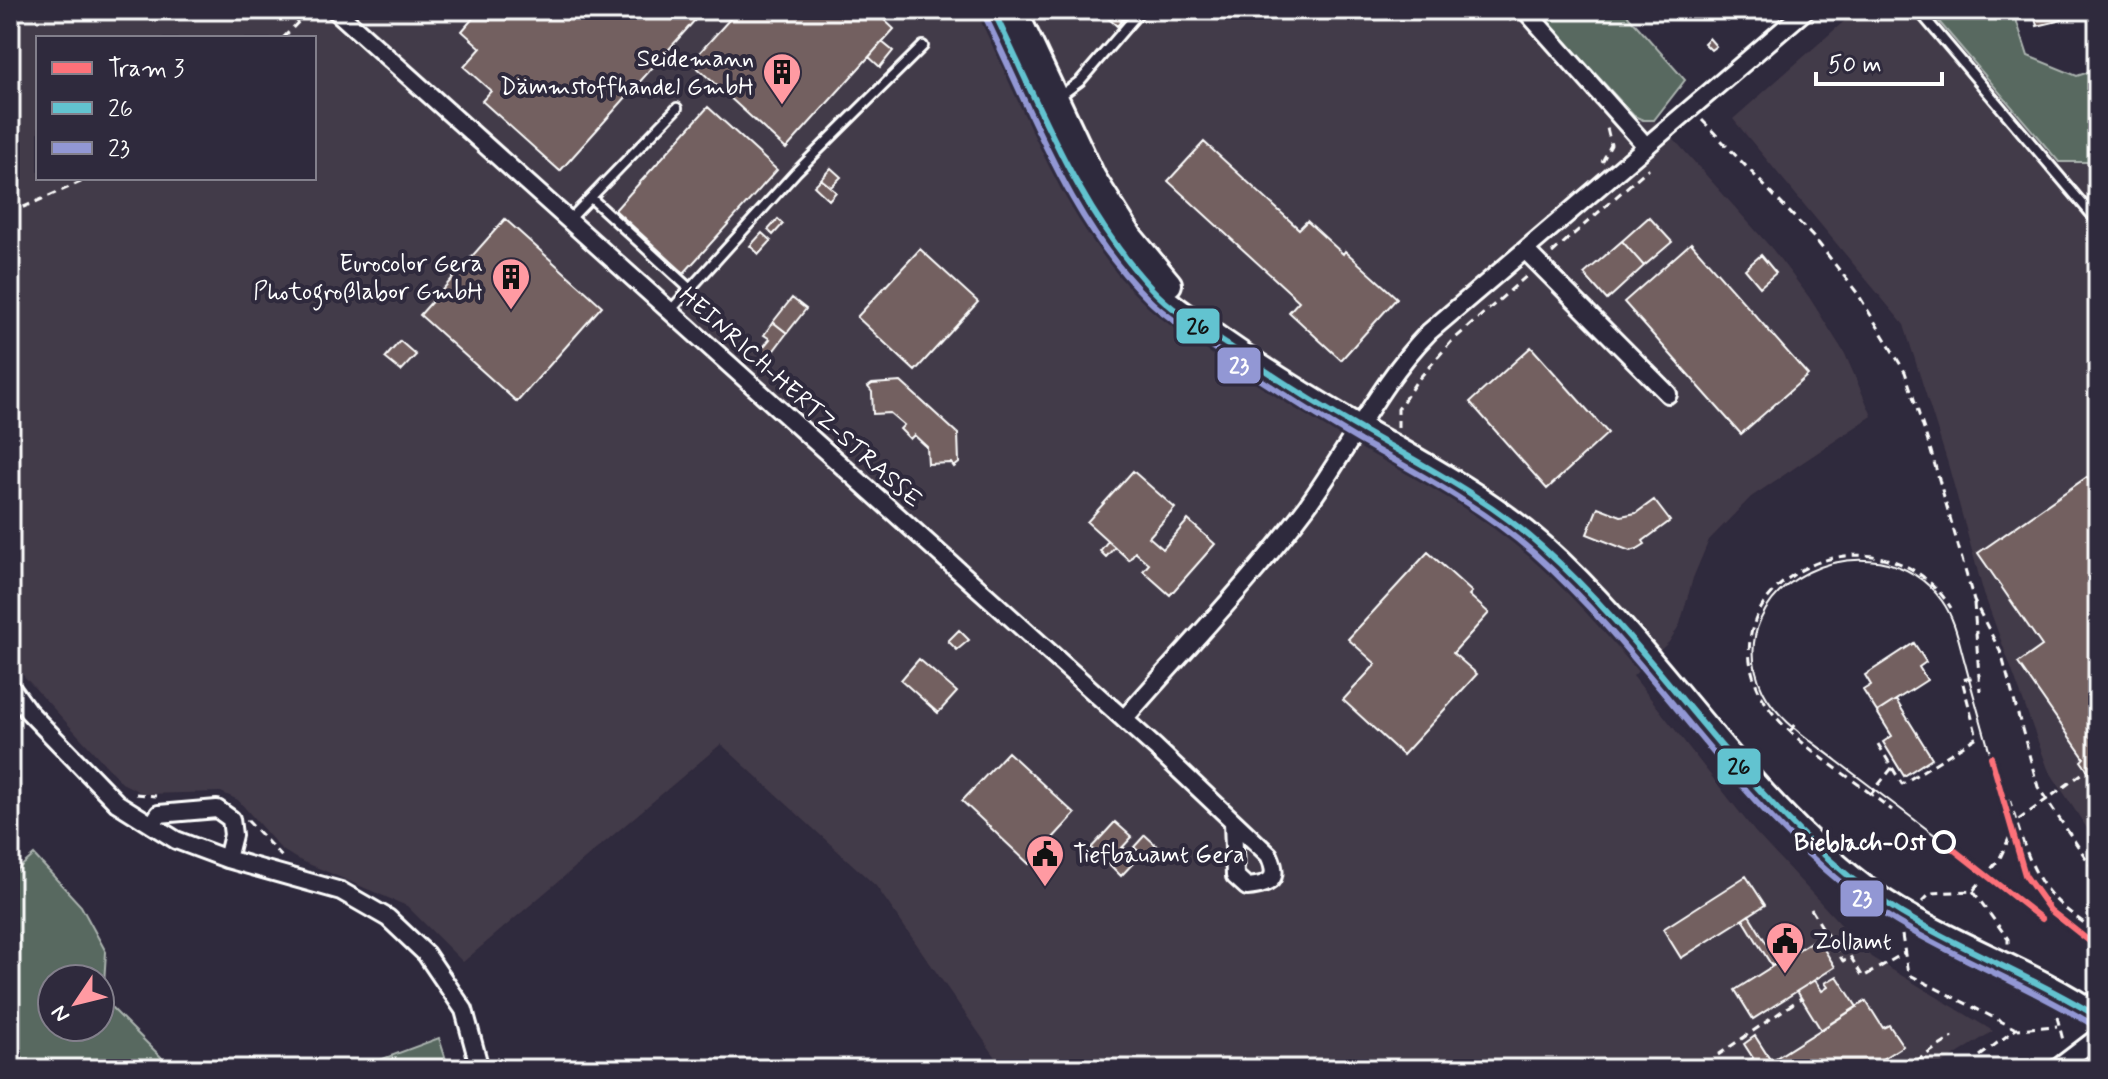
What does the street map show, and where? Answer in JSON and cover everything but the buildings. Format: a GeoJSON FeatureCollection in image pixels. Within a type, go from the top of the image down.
{"type":"FeatureCollection","features":[{"type":"Feature","properties":{"kind":"main road"},"geometry":{"type":"LineString","coordinates":[[993,10],[1113,211],[1202,327],[1256,367],[1478,499],[1540,545],[1600,605],[1807,840],[1853,880],[1908,916],[2009,966],[2098,1017]]}},
{"type":"Feature","properties":{"kind":"main road"},"geometry":{"type":"LineString","coordinates":[[1014,10],[1047,102]]}},
{"type":"Feature","properties":{"kind":"street"},"geometry":{"type":"LineString","coordinates":[[1525,10],[1646,146]]}},
{"type":"Feature","properties":{"kind":"street"},"geometry":{"type":"LineString","coordinates":[[1124,719],[1303,511],[1411,350],[1806,10]]}},
{"type":"Feature","properties":{"kind":"street","name":"HEINRICH-HERTZ-STRASSE"},"geometry":{"type":"LineString","coordinates":[[337,11],[1124,719],[1233,822]]}},
{"type":"Feature","properties":{"kind":"street"},"geometry":{"type":"LineString","coordinates":[[1525,250],[1668,394]]}},
{"type":"Feature","properties":{"kind":"street"},"geometry":{"type":"LineString","coordinates":[[10,686],[28,711],[117,803],[176,840],[227,859],[341,891],[388,918],[426,954],[464,1010],[480,1069]]}},
{"type":"Feature","properties":{"kind":"street"},"geometry":{"type":"LineString","coordinates":[[152,825],[159,814],[217,809],[231,819],[233,835],[227,859]]}},
{"type":"Feature","properties":{"kind":"street"},"geometry":{"type":"LineString","coordinates":[[2056,1069],[2098,1037]]}},
{"type":"Feature","properties":{"kind":"lane"},"geometry":{"type":"LineString","coordinates":[[1047,102],[1080,81],[1141,10]]}},
{"type":"Feature","properties":{"kind":"lane"},"geometry":{"type":"LineString","coordinates":[[1918,10],[2098,222]]}},
{"type":"Feature","properties":{"kind":"lane"},"geometry":{"type":"LineString","coordinates":[[670,311],[796,172],[923,46]]}},
{"type":"Feature","properties":{"kind":"lane"},"geometry":{"type":"LineString","coordinates":[[569,221],[677,108]]}},
{"type":"Feature","properties":{"kind":"lane"},"geometry":{"type":"LineString","coordinates":[[591,198],[690,289]]}},
{"type":"Feature","properties":{"kind":"path"},"geometry":{"type":"LineString","coordinates":[[285,36],[310,10]]}},
{"type":"Feature","properties":{"kind":"path"},"geometry":{"type":"LineString","coordinates":[[1501,10],[1512,22]]}},
{"type":"Feature","properties":{"kind":"path"},"geometry":{"type":"LineString","coordinates":[[1693,107],[1816,240],[1858,294],[1905,372],[1974,601],[2001,653],[2038,787],[2094,870],[2098,900]]}},
{"type":"Feature","properties":{"kind":"path"},"geometry":{"type":"LineString","coordinates":[[1607,129],[1611,145],[1599,167],[1623,191]]}},
{"type":"Feature","properties":{"kind":"path"},"geometry":{"type":"LineString","coordinates":[[10,213],[85,180]]}},
{"type":"Feature","properties":{"kind":"path"},"geometry":{"type":"LineString","coordinates":[[1892,810],[1790,731],[1764,701],[1756,684],[1750,652],[1751,638],[1760,608],[1773,591],[1788,578],[1824,559],[1843,555],[1876,556],[1906,566],[1921,574],[1942,594],[1951,608]]}},
{"type":"Feature","properties":{"kind":"path"},"geometry":{"type":"LineString","coordinates":[[1974,601],[1980,691]]}},
{"type":"Feature","properties":{"kind":"path"},"geometry":{"type":"LineString","coordinates":[[1878,744],[1902,784],[1977,737],[1962,680],[1979,676]]}},
{"type":"Feature","properties":{"kind":"path"},"geometry":{"type":"LineString","coordinates":[[1790,731],[1797,723]]}},
{"type":"Feature","properties":{"kind":"path"},"geometry":{"type":"LineString","coordinates":[[1871,794],[1892,768]]}},
{"type":"Feature","properties":{"kind":"path"},"geometry":{"type":"LineString","coordinates":[[2057,1026],[2016,1029],[1908,974],[1902,936],[1908,916],[1931,893],[1973,891],[2000,858],[2017,821],[2087,770]]}},
{"type":"Feature","properties":{"kind":"path"},"geometry":{"type":"LineString","coordinates":[[2009,799],[2034,868],[2044,886],[2055,899],[2098,933]]}},
{"type":"Feature","properties":{"kind":"path"},"geometry":{"type":"LineString","coordinates":[[1973,891],[2008,939],[2009,966]]}},
{"type":"Feature","properties":{"kind":"path"},"geometry":{"type":"LineString","coordinates":[[1811,909],[1843,961],[1850,956],[1863,977],[1904,953]]}},
{"type":"Feature","properties":{"kind":"path"},"geometry":{"type":"LineString","coordinates":[[1718,1055],[1801,998]]}},
{"type":"Feature","properties":{"kind":"path"},"geometry":{"type":"LineString","coordinates":[[1980,1056],[2016,1029]]}},
{"type":"Feature","properties":{"kind":"path"},"geometry":{"type":"LineString","coordinates":[[1904,1069],[1953,1037]]}},
{"type":"Feature","properties":{"kind":"shaded area"},"geometry":{"type":"Polygon","coordinates":[[[10,10],[1537,10],[1624,108],[1643,120],[1654,120],[1773,250],[1809,297],[1845,354],[1872,416],[1751,497],[1709,540],[1693,578],[1680,624],[1669,642],[1633,676],[1755,832],[1871,957],[1993,1031],[1934,1069],[1004,1069],[876,886],[721,744],[463,962],[407,906],[297,859],[281,849],[238,800],[221,792],[144,794],[122,783],[10,661],[10,10]]]}},
{"type":"Feature","properties":{"kind":"shaded area"},"geometry":{"type":"Polygon","coordinates":[[[1857,10],[1929,10],[2059,162],[2098,162],[2098,845],[2048,769],[1984,594],[1948,464],[1904,325],[1733,119],[1857,10]]]}},
{"type":"Feature","properties":{"kind":"green space"},"geometry":{"type":"Polygon","coordinates":[[[1537,10],[1623,10],[1685,80],[1654,120],[1634,116],[1537,10]]]}},
{"type":"Feature","properties":{"kind":"green space"},"geometry":{"type":"Polygon","coordinates":[[[1929,10],[2013,10],[2028,56],[2077,76],[2098,69],[2098,162],[2059,162],[1929,10]]]}},
{"type":"Feature","properties":{"kind":"green space"},"geometry":{"type":"Polygon","coordinates":[[[34,855],[81,906],[106,952],[105,963],[36,963],[36,1043],[116,1043],[116,1012],[169,1069],[10,1069],[10,876],[34,855]]]}},
{"type":"Feature","properties":{"kind":"green space"},"geometry":{"type":"Polygon","coordinates":[[[439,1038],[449,1069],[369,1069],[377,1061],[439,1038]]]}},
{"type":"Feature","properties":{"kind":"tram line"},"geometry":{"type":"LineString","coordinates":[[1944,842],[1777,712],[1763,691],[1754,653],[1761,619],[1780,592],[1809,572],[1843,561],[1879,561],[1913,574],[1942,601],[1950,615],[1991,757]]}},
{"type":"Feature","properties":{"kind":"tram line","name":"3"},"geometry":{"type":"LineString","coordinates":[[1991,757],[2025,875],[2050,910],[2098,948]]}},
{"type":"Feature","properties":{"kind":"tram line","name":"3"},"geometry":{"type":"LineString","coordinates":[[1944,842],[2042,919]]}},
{"type":"Feature","properties":{"kind":"transit line","name":"26"},"geometry":{"type":"LineString","coordinates":[[993,10],[1044,120],[1082,191],[1126,258],[1161,298],[1190,321],[1280,380],[1455,484],[1522,530],[1583,586],[1769,800],[1851,878],[1910,918],[2098,1017]]}},
{"type":"Feature","properties":{"kind":"transit line","name":"23"},"geometry":{"type":"LineString","coordinates":[[984,14],[1036,127],[1075,202],[1121,270],[1156,307],[1284,395],[1473,507],[1515,537],[1576,593],[1762,808],[1845,886],[1904,926],[2093,1025]]}},
{"type":"Feature","properties":{"kind":"place","name":"Seidemann Dämmstoffhandel GmbH"},"geometry":{"type":"Point","coordinates":[782,106]}},
{"type":"Feature","properties":{"kind":"place","name":"Eurocolor Gera Photogroßlabor GmbH"},"geometry":{"type":"Point","coordinates":[511,311]}},
{"type":"Feature","properties":{"kind":"place","name":"Bieblach-Ost"},"geometry":{"type":"Point","coordinates":[1944,842]}},
{"type":"Feature","properties":{"kind":"place","name":"Tiefbauamt Gera"},"geometry":{"type":"Point","coordinates":[1045,888]}},
{"type":"Feature","properties":{"kind":"place","name":"Zollamt"},"geometry":{"type":"Point","coordinates":[1785,975]}}]}
